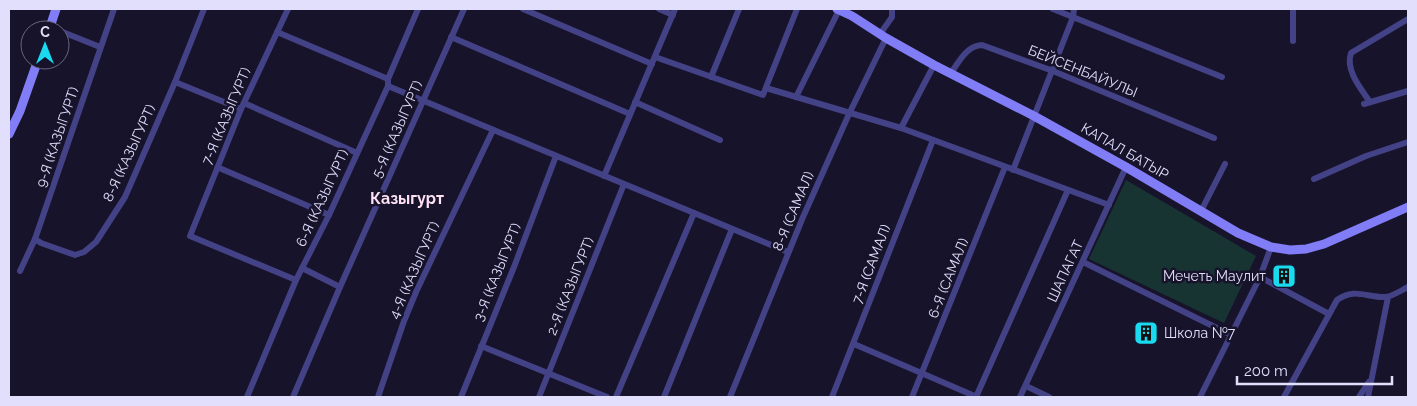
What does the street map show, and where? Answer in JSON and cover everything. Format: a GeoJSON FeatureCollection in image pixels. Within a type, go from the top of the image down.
{"type":"FeatureCollection","features":[{"type":"Feature","properties":{"kind":"main road","name":"КАПАЛ БАТЫР"},"geometry":{"type":"LineString","coordinates":[[838,9],[934,64],[1126,167],[1238,233],[1271,247],[1290,250],[1306,249],[1324,244],[1408,207]]}},
{"type":"Feature","properties":{"kind":"main road"},"geometry":{"type":"LineString","coordinates":[[9,134],[20,111],[34,70]]}},
{"type":"Feature","properties":{"kind":"street","name":"9-Я (КАЗЫГУРТ)"},"geometry":{"type":"LineString","coordinates":[[20,271],[35,239],[114,9]]}},
{"type":"Feature","properties":{"kind":"street","name":"8-Я (КАЗЫГУРТ)"},"geometry":{"type":"LineString","coordinates":[[35,239],[75,255],[84,252],[96,242],[125,198],[204,9]]}},
{"type":"Feature","properties":{"kind":"street","name":"7-Я (КАЗЫГУРТ)"},"geometry":{"type":"LineString","coordinates":[[288,9],[242,106],[190,236],[296,280]]}},
{"type":"Feature","properties":{"kind":"street","name":"6-Я (КАЗЫГУРТ)"},"geometry":{"type":"LineString","coordinates":[[247,397],[296,280],[329,215],[357,153],[418,9]]}},
{"type":"Feature","properties":{"kind":"street","name":"5-Я (КАЗЫГУРТ)"},"geometry":{"type":"LineString","coordinates":[[293,397],[464,9]]}},
{"type":"Feature","properties":{"kind":"street"},"geometry":{"type":"LineString","coordinates":[[523,9],[652,64]]}},
{"type":"Feature","properties":{"kind":"street"},"geometry":{"type":"LineString","coordinates":[[604,176],[674,12],[659,9]]}},
{"type":"Feature","properties":{"kind":"street"},"geometry":{"type":"LineString","coordinates":[[711,77],[739,9]]}},
{"type":"Feature","properties":{"kind":"street"},"geometry":{"type":"LineString","coordinates":[[764,91],[797,9]]}},
{"type":"Feature","properties":{"kind":"street"},"geometry":{"type":"LineString","coordinates":[[796,98],[838,9]]}},
{"type":"Feature","properties":{"kind":"street"},"geometry":{"type":"LineString","coordinates":[[883,36],[892,17],[892,9]]}},
{"type":"Feature","properties":{"kind":"street"},"geometry":{"type":"LineString","coordinates":[[1053,9],[1222,77]]}},
{"type":"Feature","properties":{"kind":"street"},"geometry":{"type":"LineString","coordinates":[[1013,170],[1073,17],[1074,9]]}},
{"type":"Feature","properties":{"kind":"street"},"geometry":{"type":"LineString","coordinates":[[1293,9],[1293,40]]}},
{"type":"Feature","properties":{"kind":"street"},"geometry":{"type":"LineString","coordinates":[[1408,19],[1351,53],[1348,60],[1356,83],[1367,103],[1408,91]]}},
{"type":"Feature","properties":{"kind":"street"},"geometry":{"type":"LineString","coordinates":[[277,32],[493,130],[788,252]]}},
{"type":"Feature","properties":{"kind":"street"},"geometry":{"type":"LineString","coordinates":[[70,36],[100,47]]}},
{"type":"Feature","properties":{"kind":"street","name":"8-Я (САМАЛ)"},"geometry":{"type":"LineString","coordinates":[[730,397],[788,252],[883,36]]}},
{"type":"Feature","properties":{"kind":"street"},"geometry":{"type":"LineString","coordinates":[[451,37],[630,114]]}},
{"type":"Feature","properties":{"kind":"street","name":"БЕЙСЕНБАЙУЛЫ"},"geometry":{"type":"LineString","coordinates":[[951,73],[969,49],[975,45],[982,45],[1052,71],[1214,138]]}},
{"type":"Feature","properties":{"kind":"street"},"geometry":{"type":"LineString","coordinates":[[655,57],[711,77],[796,98],[901,128],[1109,206]]}},
{"type":"Feature","properties":{"kind":"street"},"geometry":{"type":"LineString","coordinates":[[901,128],[934,64]]}},
{"type":"Feature","properties":{"kind":"street"},"geometry":{"type":"LineString","coordinates":[[175,82],[242,106],[357,153]]}},
{"type":"Feature","properties":{"kind":"street"},"geometry":{"type":"LineString","coordinates":[[635,102],[720,140]]}},
{"type":"Feature","properties":{"kind":"street","name":"4-Я (КАЗЫГУРТ)"},"geometry":{"type":"LineString","coordinates":[[378,397],[416,292],[493,130]]}},
{"type":"Feature","properties":{"kind":"street","name":"7-Я (САМАЛ)"},"geometry":{"type":"LineString","coordinates":[[832,397],[933,140]]}},
{"type":"Feature","properties":{"kind":"street"},"geometry":{"type":"LineString","coordinates":[[1314,179],[1366,156],[1408,142]]}},
{"type":"Feature","properties":{"kind":"street","name":"3-Я (КАЗЫГУРТ)"},"geometry":{"type":"LineString","coordinates":[[461,397],[514,267],[556,156]]}},
{"type":"Feature","properties":{"kind":"street"},"geometry":{"type":"LineString","coordinates":[[1201,211],[1225,164]]}},
{"type":"Feature","properties":{"kind":"street"},"geometry":{"type":"LineString","coordinates":[[217,167],[329,215]]}},
{"type":"Feature","properties":{"kind":"street","name":"6-Я (САМАЛ)"},"geometry":{"type":"LineString","coordinates":[[912,397],[923,374],[1005,167]]}},
{"type":"Feature","properties":{"kind":"street","name":"ШАПАГАТ"},"geometry":{"type":"LineString","coordinates":[[1020,397],[1126,167]]}},
{"type":"Feature","properties":{"kind":"street","name":"2-Я (КАЗЫГУРТ)"},"geometry":{"type":"LineString","coordinates":[[539,397],[624,184]]}},
{"type":"Feature","properties":{"kind":"street"},"geometry":{"type":"LineString","coordinates":[[854,344],[977,397],[1068,190]]}},
{"type":"Feature","properties":{"kind":"street"},"geometry":{"type":"LineString","coordinates":[[616,397],[694,213]]}},
{"type":"Feature","properties":{"kind":"street"},"geometry":{"type":"LineString","coordinates":[[664,397],[732,229]]}},
{"type":"Feature","properties":{"kind":"street"},"geometry":{"type":"LineString","coordinates":[[1200,397],[1260,277],[1271,247]]}},
{"type":"Feature","properties":{"kind":"street"},"geometry":{"type":"LineString","coordinates":[[1082,262],[1230,335]]}},
{"type":"Feature","properties":{"kind":"street"},"geometry":{"type":"LineString","coordinates":[[302,268],[340,287]]}},
{"type":"Feature","properties":{"kind":"street"},"geometry":{"type":"LineString","coordinates":[[1260,277],[1329,314]]}},
{"type":"Feature","properties":{"kind":"street"},"geometry":{"type":"LineString","coordinates":[[1284,397],[1337,300],[1344,294],[1353,293],[1388,297],[1408,287]]}},
{"type":"Feature","properties":{"kind":"street"},"geometry":{"type":"LineString","coordinates":[[1368,397],[1388,297]]}},
{"type":"Feature","properties":{"kind":"street"},"geometry":{"type":"LineString","coordinates":[[481,346],[607,397]]}},
{"type":"Feature","properties":{"kind":"street"},"geometry":{"type":"LineString","coordinates":[[1359,397],[1371,379]]}},
{"type":"Feature","properties":{"kind":"street"},"geometry":{"type":"LineString","coordinates":[[1026,386],[1050,397]]}},
{"type":"Feature","properties":{"kind":"green space"},"geometry":{"type":"Polygon","coordinates":[[[1126,180],[1256,256],[1224,323],[1089,259],[1126,180]]]}},
{"type":"Feature","properties":{"kind":"place","name":"Мечеть Маулит"},"geometry":{"type":"Point","coordinates":[1284,276]}},
{"type":"Feature","properties":{"kind":"place","name":"Школа №7"},"geometry":{"type":"Point","coordinates":[1146,333]}},
{"type":"Feature","properties":{"kind":"district","name":"Казыгурт"},"geometry":{"type":"Point","coordinates":[407,198]}}]}
